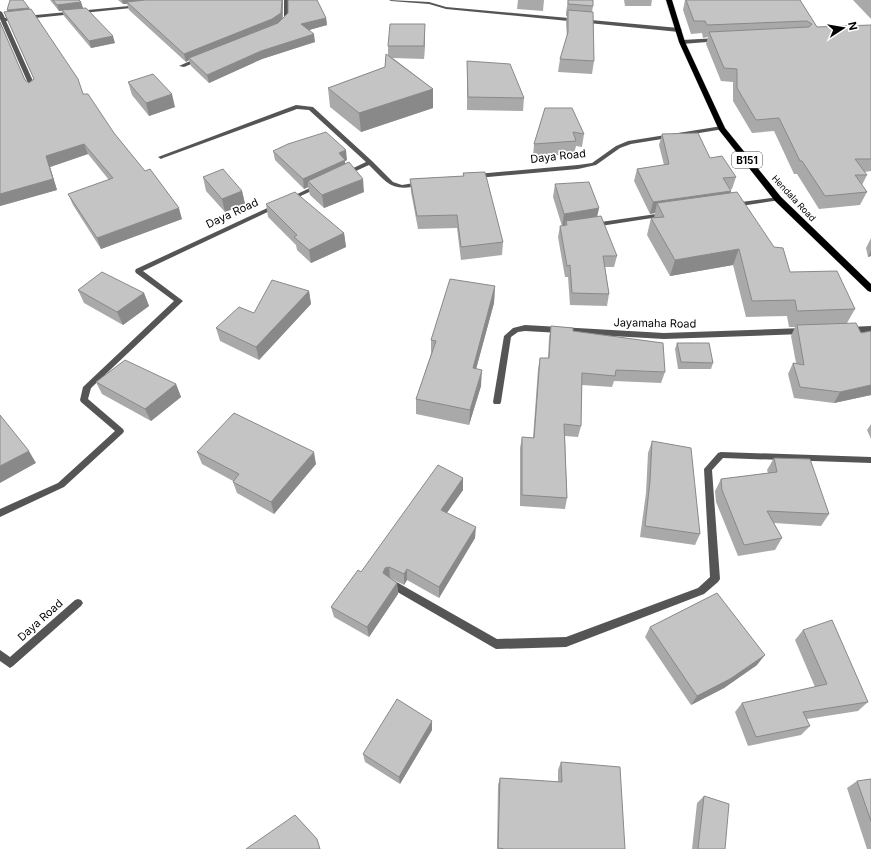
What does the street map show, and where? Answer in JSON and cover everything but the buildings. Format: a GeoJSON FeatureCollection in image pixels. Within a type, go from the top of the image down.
{"type":"FeatureCollection","features":[{"type":"Feature","properties":{"kind":"main road","name":"Hendala Road"},"geometry":{"type":"LineString","coordinates":[[669,0],[682,42],[722,128],[778,199],[871,289]]}},
{"type":"Feature","properties":{"kind":"street"},"geometry":{"type":"LineString","coordinates":[[276,29],[286,20],[286,0]]}},
{"type":"Feature","properties":{"kind":"street"},"geometry":{"type":"LineString","coordinates":[[391,0],[429,2],[446,8],[679,30]]}},
{"type":"Feature","properties":{"kind":"street"},"geometry":{"type":"LineString","coordinates":[[3,20],[142,6]]}},
{"type":"Feature","properties":{"kind":"street"},"geometry":{"type":"LineString","coordinates":[[0,12],[34,90]]}},
{"type":"Feature","properties":{"kind":"street"},"geometry":{"type":"LineString","coordinates":[[682,42],[728,40]]}},
{"type":"Feature","properties":{"kind":"street"},"geometry":{"type":"LineString","coordinates":[[182,66],[204,58]]}},
{"type":"Feature","properties":{"kind":"street"},"geometry":{"type":"LineString","coordinates":[[161,157],[296,107],[304,106],[311,108],[393,185],[404,187],[425,183]]}},
{"type":"Feature","properties":{"kind":"street","name":"Daya Road"},"geometry":{"type":"LineString","coordinates":[[469,177],[578,167],[594,164],[618,147],[630,142],[722,128]]}},
{"type":"Feature","properties":{"kind":"street"},"geometry":{"type":"LineString","coordinates":[[334,179],[370,162]]}},
{"type":"Feature","properties":{"kind":"street","name":"Daya Road"},"geometry":{"type":"LineString","coordinates":[[0,513],[61,485],[120,431],[84,400],[87,387],[179,301],[138,271],[327,182]]}},
{"type":"Feature","properties":{"kind":"street"},"geometry":{"type":"LineString","coordinates":[[723,206],[778,199]]}},
{"type":"Feature","properties":{"kind":"street"},"geometry":{"type":"LineString","coordinates":[[589,226],[668,214]]}},
{"type":"Feature","properties":{"kind":"street","name":"Jayamaha Road"},"geometry":{"type":"LineString","coordinates":[[497,402],[508,336],[516,330],[525,328],[664,336],[807,331]]}},
{"type":"Feature","properties":{"kind":"street"},"geometry":{"type":"LineString","coordinates":[[839,330],[871,329]]}},
{"type":"Feature","properties":{"kind":"street"},"geometry":{"type":"LineString","coordinates":[[390,583],[496,644],[566,642],[701,591],[715,579],[708,469],[721,455],[871,460]]}},
{"type":"Feature","properties":{"kind":"street","name":"Daya Road"},"geometry":{"type":"LineString","coordinates":[[0,655],[10,663],[78,603]]}}]}
